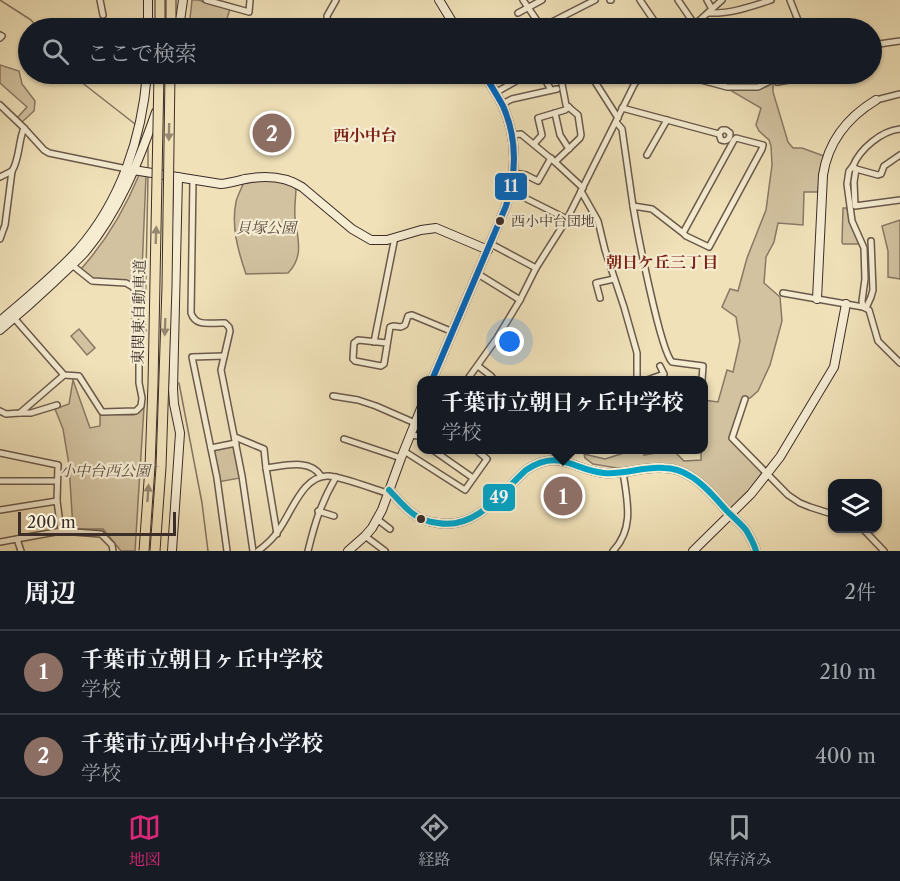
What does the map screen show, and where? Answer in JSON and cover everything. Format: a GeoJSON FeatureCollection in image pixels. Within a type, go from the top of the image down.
{"type":"FeatureCollection","features":[{"type":"Feature","properties":{"kind":"highway"},"geometry":{"type":"LineString","coordinates":[[159,18],[160,0]]}},
{"type":"Feature","properties":{"kind":"highway"},"geometry":{"type":"LineString","coordinates":[[171,0],[171,18]]}},
{"type":"Feature","properties":{"kind":"highway","name":"東関東自動車道"},"geometry":{"type":"LineString","coordinates":[[144,551],[153,384],[159,84]]}},
{"type":"Feature","properties":{"kind":"highway","name":"東関東自動車道"},"geometry":{"type":"LineString","coordinates":[[155,551],[162,467],[170,84]]}},
{"type":"Feature","properties":{"kind":"street"},"geometry":{"type":"LineString","coordinates":[[100,0],[103,15]]}},
{"type":"Feature","properties":{"kind":"street"},"geometry":{"type":"LineString","coordinates":[[148,0],[148,18]]}},
{"type":"Feature","properties":{"kind":"street"},"geometry":{"type":"LineString","coordinates":[[180,18],[183,0]]}},
{"type":"Feature","properties":{"kind":"street"},"geometry":{"type":"LineString","coordinates":[[206,0],[249,12],[250,0]]}},
{"type":"Feature","properties":{"kind":"street"},"geometry":{"type":"LineString","coordinates":[[327,18],[336,0]]}},
{"type":"Feature","properties":{"kind":"street"},"geometry":{"type":"LineString","coordinates":[[438,0],[449,18]]}},
{"type":"Feature","properties":{"kind":"street"},"geometry":{"type":"LineString","coordinates":[[523,0],[535,18]]}},
{"type":"Feature","properties":{"kind":"street"},"geometry":{"type":"LineString","coordinates":[[518,13],[542,0]]}},
{"type":"Feature","properties":{"kind":"street"},"geometry":{"type":"LineString","coordinates":[[559,18],[594,0]]}},
{"type":"Feature","properties":{"kind":"street"},"geometry":{"type":"LineString","coordinates":[[640,0],[652,18]]}},
{"type":"Feature","properties":{"kind":"street"},"geometry":{"type":"LineString","coordinates":[[678,0],[688,18]]}},
{"type":"Feature","properties":{"kind":"street"},"geometry":{"type":"LineString","coordinates":[[706,0],[710,11],[718,14],[744,9],[771,0]]}},
{"type":"Feature","properties":{"kind":"street"},"geometry":{"type":"LineString","coordinates":[[703,18],[722,0]]}},
{"type":"Feature","properties":{"kind":"street"},"geometry":{"type":"LineString","coordinates":[[790,0],[797,18]]}},
{"type":"Feature","properties":{"kind":"street"},"geometry":{"type":"LineString","coordinates":[[882,44],[900,41]]}},
{"type":"Feature","properties":{"kind":"street"},"geometry":{"type":"LineString","coordinates":[[0,330],[84,253],[99,234],[119,201],[130,170],[146,84]]}},
{"type":"Feature","properties":{"kind":"street"},"geometry":{"type":"LineString","coordinates":[[0,321],[79,248],[105,211],[148,137],[167,84]]}},
{"type":"Feature","properties":{"kind":"street"},"geometry":{"type":"LineString","coordinates":[[434,376],[511,191],[514,173],[512,135],[502,104],[490,84]]}},
{"type":"Feature","properties":{"kind":"street"},"geometry":{"type":"LineString","coordinates":[[495,93],[511,84]]}},
{"type":"Feature","properties":{"kind":"street"},"geometry":{"type":"LineString","coordinates":[[502,104],[512,99],[554,90],[550,84]]}},
{"type":"Feature","properties":{"kind":"street"},"geometry":{"type":"LineString","coordinates":[[514,173],[526,175],[538,181],[553,160],[580,138],[578,115],[566,105],[562,84]]}},
{"type":"Feature","properties":{"kind":"street"},"geometry":{"type":"LineString","coordinates":[[596,84],[622,129],[633,206],[666,352],[672,362],[703,366],[702,376]]}},
{"type":"Feature","properties":{"kind":"street"},"geometry":{"type":"LineString","coordinates":[[471,376],[501,333],[536,268],[567,219],[634,84]]}},
{"type":"Feature","properties":{"kind":"street"},"geometry":{"type":"LineString","coordinates":[[716,84],[727,87],[758,87],[764,84]]}},
{"type":"Feature","properties":{"kind":"street"},"geometry":{"type":"LineString","coordinates":[[817,299],[823,175],[832,144],[855,116],[876,100],[900,94]]}},
{"type":"Feature","properties":{"kind":"street"},"geometry":{"type":"LineString","coordinates":[[0,105],[49,153],[130,170],[221,184],[263,177],[278,177],[302,187],[367,239],[387,240],[420,230],[436,228],[489,247],[536,268]]}},
{"type":"Feature","properties":{"kind":"street"},"geometry":{"type":"LineString","coordinates":[[534,144],[542,135],[538,118],[569,107]]}},
{"type":"Feature","properties":{"kind":"street"},"geometry":{"type":"LineString","coordinates":[[622,108],[719,134],[722,130],[730,133],[731,139],[683,233]]}},
{"type":"Feature","properties":{"kind":"street"},"geometry":{"type":"LineString","coordinates":[[555,113],[560,135],[569,149]]}},
{"type":"Feature","properties":{"kind":"street"},"geometry":{"type":"LineString","coordinates":[[647,155],[668,120]]}},
{"type":"Feature","properties":{"kind":"street"},"geometry":{"type":"LineString","coordinates":[[0,239],[5,225],[12,171],[16,165],[24,128]]}},
{"type":"Feature","properties":{"kind":"street"},"geometry":{"type":"LineString","coordinates":[[900,129],[870,144],[861,152],[854,168],[855,206],[900,200]]}},
{"type":"Feature","properties":{"kind":"street"},"geometry":{"type":"LineString","coordinates":[[512,135],[521,134],[534,144],[582,190],[598,221],[604,250],[624,307],[637,353],[637,376]]}},
{"type":"Feature","properties":{"kind":"street"},"geometry":{"type":"LineString","coordinates":[[633,206],[652,209],[683,233],[709,247],[763,145],[736,138],[731,139]]}},
{"type":"Feature","properties":{"kind":"street"},"geometry":{"type":"LineString","coordinates":[[864,307],[862,301],[865,279],[864,248],[852,221],[847,184],[849,171],[854,168],[878,175],[881,174],[884,166],[900,155]]}},
{"type":"Feature","properties":{"kind":"street"},"geometry":{"type":"LineString","coordinates":[[0,177],[12,171]]}},
{"type":"Feature","properties":{"kind":"street"},"geometry":{"type":"LineString","coordinates":[[172,551],[180,433],[173,389],[178,177]]}},
{"type":"Feature","properties":{"kind":"street"},"geometry":{"type":"LineString","coordinates":[[193,179],[191,314],[198,323],[221,323],[227,325],[230,331],[221,370],[253,551]]}},
{"type":"Feature","properties":{"kind":"street"},"geometry":{"type":"LineString","coordinates":[[511,191],[567,219]]}},
{"type":"Feature","properties":{"kind":"street"},"geometry":{"type":"LineString","coordinates":[[374,342],[395,237]]}},
{"type":"Feature","properties":{"kind":"street"},"geometry":{"type":"LineString","coordinates":[[864,307],[873,290],[871,241]]}},
{"type":"Feature","properties":{"kind":"street"},"geometry":{"type":"LineString","coordinates":[[20,413],[64,375],[79,376],[102,412],[136,411],[141,406],[139,342],[135,329],[133,287],[126,283],[92,282],[72,265]]}},
{"type":"Feature","properties":{"kind":"street"},"geometry":{"type":"LineString","coordinates":[[477,274],[520,300]]}},
{"type":"Feature","properties":{"kind":"street"},"geometry":{"type":"LineString","coordinates":[[600,298],[596,283],[614,279]]}},
{"type":"Feature","properties":{"kind":"street"},"geometry":{"type":"LineString","coordinates":[[783,293],[864,307],[871,313],[878,341],[900,363]]}},
{"type":"Feature","properties":{"kind":"street"},"geometry":{"type":"LineString","coordinates":[[693,551],[751,494],[780,457],[834,367],[846,304]]}},
{"type":"Feature","properties":{"kind":"street"},"geometry":{"type":"LineString","coordinates":[[387,344],[358,340],[354,343],[353,359],[381,366],[384,364],[390,327],[405,325],[408,316],[412,315],[453,332]]}},
{"type":"Feature","properties":{"kind":"street"},"geometry":{"type":"LineString","coordinates":[[14,318],[64,375]]}},
{"type":"Feature","properties":{"kind":"street"},"geometry":{"type":"LineString","coordinates":[[501,333],[514,350]]}},
{"type":"Feature","properties":{"kind":"street"},"geometry":{"type":"LineString","coordinates":[[224,356],[192,357],[217,478],[227,551]]}},
{"type":"Feature","properties":{"kind":"street"},"geometry":{"type":"LineString","coordinates":[[478,366],[491,376]]}},
{"type":"Feature","properties":{"kind":"street"},"geometry":{"type":"LineString","coordinates":[[659,376],[664,374],[660,366]]}},
{"type":"Feature","properties":{"kind":"street"},"geometry":{"type":"LineString","coordinates":[[333,396],[358,400],[415,423]]}},
{"type":"Feature","properties":{"kind":"street"},"geometry":{"type":"LineString","coordinates":[[745,399],[732,438],[788,495],[800,503],[828,513]]}},
{"type":"Feature","properties":{"kind":"street"},"geometry":{"type":"LineString","coordinates":[[0,411],[6,414],[31,413],[57,405]]}},
{"type":"Feature","properties":{"kind":"street"},"geometry":{"type":"LineString","coordinates":[[348,551],[365,536],[382,510],[417,418]]}},
{"type":"Feature","properties":{"kind":"street"},"geometry":{"type":"LineString","coordinates":[[410,435],[417,436]]}},
{"type":"Feature","properties":{"kind":"street"},"geometry":{"type":"LineString","coordinates":[[344,439],[402,454],[465,490],[487,459],[481,454]]}},
{"type":"Feature","properties":{"kind":"street"},"geometry":{"type":"LineString","coordinates":[[211,448],[235,440],[264,449],[277,534]]}},
{"type":"Feature","properties":{"kind":"street"},"geometry":{"type":"LineString","coordinates":[[0,453],[58,465],[57,501],[61,531]]}},
{"type":"Feature","properties":{"kind":"street"},"geometry":{"type":"LineString","coordinates":[[439,454],[473,478]]}},
{"type":"Feature","properties":{"kind":"street"},"geometry":{"type":"LineString","coordinates":[[258,551],[277,534],[304,488],[315,478],[321,476],[336,477],[388,492],[418,517],[435,523],[451,524],[480,513],[534,465],[543,461],[560,460],[603,473],[663,467],[682,471],[699,483],[731,514],[747,533],[756,551]]}},
{"type":"Feature","properties":{"kind":"street"},"geometry":{"type":"LineString","coordinates":[[266,468],[299,464],[315,469],[321,476]]}},
{"type":"Feature","properties":{"kind":"street"},"geometry":{"type":"LineString","coordinates":[[613,551],[624,536],[628,518],[623,472]]}},
{"type":"Feature","properties":{"kind":"street"},"geometry":{"type":"LineString","coordinates":[[308,551],[318,511],[336,477]]}},
{"type":"Feature","properties":{"kind":"street"},"geometry":{"type":"LineString","coordinates":[[0,481],[57,481]]}},
{"type":"Feature","properties":{"kind":"street"},"geometry":{"type":"LineString","coordinates":[[0,510],[57,501]]}},
{"type":"Feature","properties":{"kind":"street"},"geometry":{"type":"LineString","coordinates":[[318,511],[334,516]]}},
{"type":"Feature","properties":{"kind":"street"},"geometry":{"type":"LineString","coordinates":[[377,519],[390,529]]}},
{"type":"Feature","properties":{"kind":"street"},"geometry":{"type":"LineString","coordinates":[[0,542],[61,531],[101,534],[112,545],[113,551]]}},
{"type":"Feature","properties":{"kind":"street"},"geometry":{"type":"LineString","coordinates":[[867,533],[884,551]]}},
{"type":"Feature","properties":{"kind":"street"},"geometry":{"type":"LineString","coordinates":[[365,536],[385,551]]}},
{"type":"Feature","properties":{"kind":"street"},"geometry":{"type":"LineString","coordinates":[[17,539],[21,551]]}},
{"type":"Feature","properties":{"kind":"green space"},"geometry":{"type":"Polygon","coordinates":[[[192,0],[230,9],[227,18],[190,18],[192,0]]]}},
{"type":"Feature","properties":{"kind":"green space"},"geometry":{"type":"Polygon","coordinates":[[[0,65],[18,71],[18,84],[22,84],[35,101],[34,111],[21,123],[17,118],[27,107],[0,83],[0,65]]]}},
{"type":"Feature","properties":{"kind":"green space"},"geometry":{"type":"Polygon","coordinates":[[[773,84],[773,92],[788,142],[793,148],[802,148],[824,156],[818,192],[804,192],[803,225],[778,223],[774,242],[766,257],[764,283],[780,297],[782,321],[770,365],[758,391],[745,399],[730,439],[761,471],[763,477],[733,508],[729,508],[683,469],[617,468],[593,464],[585,458],[584,454],[605,459],[621,454],[677,454],[684,461],[701,460],[701,454],[708,454],[708,401],[718,402],[727,370],[733,372],[740,341],[736,317],[722,307],[730,289],[738,291],[747,258],[766,210],[772,165],[769,140],[756,125],[761,108],[728,89],[759,88],[773,84]]]}},
{"type":"Feature","properties":{"kind":"green space"},"geometry":{"type":"Polygon","coordinates":[[[139,175],[146,176],[141,294],[135,285],[128,281],[92,279],[81,269],[114,224],[139,175]]]}},
{"type":"Feature","properties":{"kind":"green space","name":"貝塚公園"},"geometry":{"type":"Polygon","coordinates":[[[264,180],[286,182],[296,187],[298,253],[297,260],[288,273],[246,274],[238,247],[234,220],[237,198],[243,184],[264,180]]]}},
{"type":"Feature","properties":{"kind":"green space"},"geometry":{"type":"Polygon","coordinates":[[[843,208],[847,208],[859,244],[843,244],[842,242],[843,208]]]}},
{"type":"Feature","properties":{"kind":"green space"},"geometry":{"type":"Polygon","coordinates":[[[900,220],[900,279],[888,277],[888,251],[882,226],[900,220]]]}},
{"type":"Feature","properties":{"kind":"green space"},"geometry":{"type":"Polygon","coordinates":[[[79,329],[95,348],[87,355],[71,336],[79,329]]]}},
{"type":"Feature","properties":{"kind":"green space","name":"小中台西公園"},"geometry":{"type":"Polygon","coordinates":[[[73,380],[90,428],[100,426],[100,414],[134,415],[144,407],[135,551],[121,551],[103,529],[73,529],[69,465],[63,429],[55,409],[69,404],[73,380]]]}},
{"type":"Feature","properties":{"kind":"green space"},"geometry":{"type":"Polygon","coordinates":[[[233,444],[240,478],[218,482],[212,449],[233,444]]]}},
{"type":"Feature","properties":{"kind":"waterway"},"geometry":{"type":"LineString","coordinates":[[0,0],[28,18]]}},
{"type":"Feature","properties":{"kind":"waterway"},"geometry":{"type":"LineString","coordinates":[[84,84],[135,124]]}},
{"type":"Feature","properties":{"kind":"waterway"},"geometry":{"type":"LineString","coordinates":[[148,144],[148,167]]}},
{"type":"Feature","properties":{"kind":"waterway"},"geometry":{"type":"LineString","coordinates":[[146,331],[148,177]]}},
{"type":"Feature","properties":{"kind":"waterway"},"geometry":{"type":"LineString","coordinates":[[179,383],[202,503],[208,551]]}},
{"type":"Feature","properties":{"kind":"transit line","name":"11"},"geometry":{"type":"LineString","coordinates":[[434,376],[510,193],[514,168],[511,130],[503,106],[490,84]]}},
{"type":"Feature","properties":{"kind":"transit line","name":"49"},"geometry":{"type":"LineString","coordinates":[[389,490],[418,517],[431,522],[452,524],[464,521],[487,508],[526,470],[548,461],[557,460],[604,473],[649,468],[671,469],[687,474],[705,487],[746,530],[756,551]]}},
{"type":"Feature","properties":{"kind":"place","name":"千葉市立西小中台小学校"},"geometry":{"type":"Point","coordinates":[272,133]}},
{"type":"Feature","properties":{"kind":"place","name":"西小中台団地"},"geometry":{"type":"Point","coordinates":[500,221]}},
{"type":"Feature","properties":{"kind":"place","name":"千葉市立朝日ヶ丘中学校"},"geometry":{"type":"Point","coordinates":[563,496]}},
{"type":"Feature","properties":{"kind":"district","name":"西小中台"},"geometry":{"type":"Point","coordinates":[365,135]}},
{"type":"Feature","properties":{"kind":"district","name":"朝日ケ丘三丁目"},"geometry":{"type":"Point","coordinates":[662,262]}}]}
